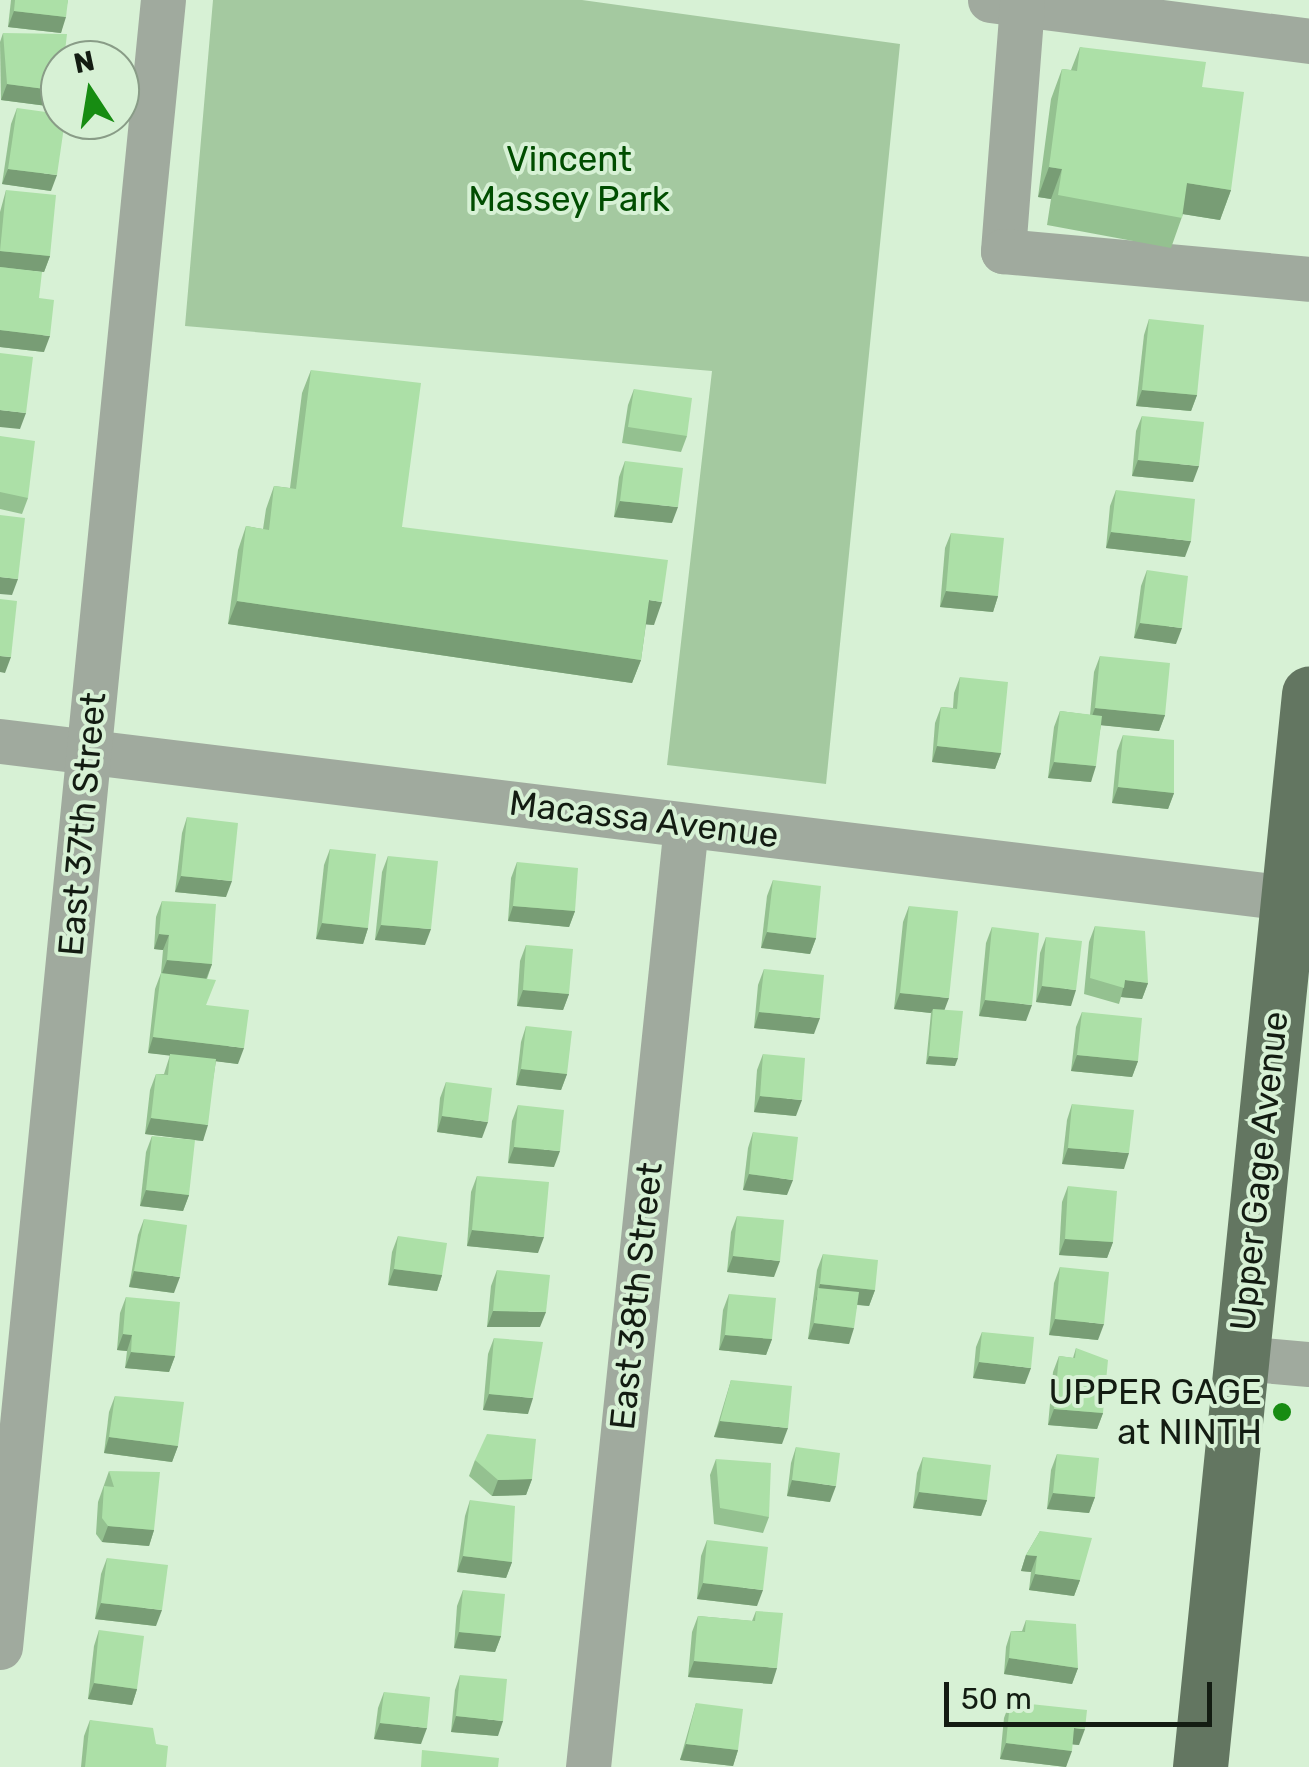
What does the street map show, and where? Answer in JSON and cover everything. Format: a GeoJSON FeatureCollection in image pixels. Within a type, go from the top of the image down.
{"type":"FeatureCollection","features":[{"type":"Feature","properties":{"kind":"main road","name":"Upper Gage Avenue"},"geometry":{"type":"LineString","coordinates":[[1200,1767],[1309,694]]}},
{"type":"Feature","properties":{"kind":"street","name":"East 37th Street"},"geometry":{"type":"LineString","coordinates":[[0,1647],[163,0]]}},
{"type":"Feature","properties":{"kind":"street"},"geometry":{"type":"LineString","coordinates":[[1309,40],[1006,2],[1003,251],[1309,279]]}},
{"type":"Feature","properties":{"kind":"street","name":"Macassa Avenue"},"geometry":{"type":"LineString","coordinates":[[0,742],[1288,898]]}},
{"type":"Feature","properties":{"kind":"street","name":"East 38th Street"},"geometry":{"type":"LineString","coordinates":[[588,1767],[686,825]]}},
{"type":"Feature","properties":{"kind":"street"},"geometry":{"type":"LineString","coordinates":[[1239,1358],[1309,1364]]}},
{"type":"Feature","properties":{"kind":"green space","name":"Vincent Massey Park"},"geometry":{"type":"Polygon","coordinates":[[[213,0],[582,0],[900,44],[826,784],[667,765],[712,371],[185,326],[213,0]]]}},
{"type":"Feature","properties":{"kind":"building"},"geometry":{"type":"Polygon","coordinates":[[[15,0],[68,0],[66,17],[14,11],[15,0]]]}},
{"type":"Feature","properties":{"kind":"building"},"geometry":{"type":"Polygon","coordinates":[[[3,33],[67,34],[66,40],[40,40],[40,88],[7,84],[3,33]]]}},
{"type":"Feature","properties":{"kind":"building"},"geometry":{"type":"Polygon","coordinates":[[[1080,47],[1206,62],[1202,87],[1244,92],[1231,190],[1187,183],[1182,218],[1058,195],[1062,169],[1049,167],[1062,69],[1077,71],[1080,47]]]}},
{"type":"Feature","properties":{"kind":"building"},"geometry":{"type":"Polygon","coordinates":[[[17,108],[40,111],[40,140],[62,140],[57,175],[8,169],[17,108]]]}},
{"type":"Feature","properties":{"kind":"building"},"geometry":{"type":"Polygon","coordinates":[[[6,190],[56,195],[50,256],[0,251],[6,190]]]}},
{"type":"Feature","properties":{"kind":"building"},"geometry":{"type":"Polygon","coordinates":[[[0,267],[42,272],[39,298],[54,300],[50,336],[0,330],[0,267]]]}},
{"type":"Feature","properties":{"kind":"building"},"geometry":{"type":"Polygon","coordinates":[[[1149,319],[1204,325],[1197,395],[1142,390],[1149,319]]]}},
{"type":"Feature","properties":{"kind":"building"},"geometry":{"type":"Polygon","coordinates":[[[0,353],[33,357],[26,413],[0,410],[0,353]]]}},
{"type":"Feature","properties":{"kind":"building"},"geometry":{"type":"Polygon","coordinates":[[[311,370],[421,383],[402,527],[668,560],[662,602],[649,600],[641,660],[237,601],[246,526],[269,530],[274,486],[296,489],[311,370]]]}},
{"type":"Feature","properties":{"kind":"building"},"geometry":{"type":"Polygon","coordinates":[[[634,389],[692,398],[687,436],[628,427],[634,389]]]}},
{"type":"Feature","properties":{"kind":"building"},"geometry":{"type":"Polygon","coordinates":[[[1142,416],[1204,422],[1199,466],[1138,460],[1142,416]]]}},
{"type":"Feature","properties":{"kind":"building"},"geometry":{"type":"Polygon","coordinates":[[[0,436],[35,441],[28,498],[0,492],[0,436]]]}},
{"type":"Feature","properties":{"kind":"building"},"geometry":{"type":"Polygon","coordinates":[[[625,461],[683,468],[678,507],[620,501],[625,461]]]}},
{"type":"Feature","properties":{"kind":"building"},"geometry":{"type":"Polygon","coordinates":[[[1116,490],[1195,499],[1191,541],[1111,532],[1116,490]]]}},
{"type":"Feature","properties":{"kind":"building"},"geometry":{"type":"Polygon","coordinates":[[[0,515],[25,518],[18,579],[0,577],[0,515]]]}},
{"type":"Feature","properties":{"kind":"building"},"geometry":{"type":"Polygon","coordinates":[[[951,533],[1004,538],[998,596],[946,591],[951,533]]]}},
{"type":"Feature","properties":{"kind":"building"},"geometry":{"type":"Polygon","coordinates":[[[1147,570],[1188,576],[1182,628],[1140,623],[1147,570]]]}},
{"type":"Feature","properties":{"kind":"building"},"geometry":{"type":"Polygon","coordinates":[[[0,599],[17,601],[11,657],[0,656],[0,599]]]}},
{"type":"Feature","properties":{"kind":"building"},"geometry":{"type":"Polygon","coordinates":[[[1100,656],[1170,663],[1165,715],[1095,708],[1100,656]]]}},
{"type":"Feature","properties":{"kind":"building"},"geometry":{"type":"Polygon","coordinates":[[[960,677],[1008,682],[1001,753],[937,746],[941,707],[957,709],[960,677]]]}},
{"type":"Feature","properties":{"kind":"building"},"geometry":{"type":"Polygon","coordinates":[[[1060,711],[1102,716],[1096,766],[1054,762],[1060,711]]]}},
{"type":"Feature","properties":{"kind":"building"},"geometry":{"type":"Polygon","coordinates":[[[1123,735],[1174,740],[1174,793],[1118,787],[1123,735]]]}},
{"type":"Feature","properties":{"kind":"building"},"geometry":{"type":"Polygon","coordinates":[[[187,817],[238,823],[232,881],[181,876],[187,817]]]}},
{"type":"Feature","properties":{"kind":"building"},"geometry":{"type":"Polygon","coordinates":[[[330,849],[376,854],[368,928],[322,923],[330,849]]]}},
{"type":"Feature","properties":{"kind":"building"},"geometry":{"type":"Polygon","coordinates":[[[388,856],[438,861],[431,929],[381,925],[388,856]]]}},
{"type":"Feature","properties":{"kind":"building"},"geometry":{"type":"Polygon","coordinates":[[[517,862],[578,868],[575,911],[513,906],[517,862]]]}},
{"type":"Feature","properties":{"kind":"building"},"geometry":{"type":"Polygon","coordinates":[[[773,880],[821,886],[816,938],[767,932],[773,880]]]}},
{"type":"Feature","properties":{"kind":"building"},"geometry":{"type":"Polygon","coordinates":[[[162,901],[216,904],[212,964],[167,960],[169,935],[159,934],[162,901]]]}},
{"type":"Feature","properties":{"kind":"building"},"geometry":{"type":"Polygon","coordinates":[[[909,906],[958,911],[949,998],[900,993],[909,906]]]}},
{"type":"Feature","properties":{"kind":"building"},"geometry":{"type":"Polygon","coordinates":[[[1095,926],[1145,931],[1148,983],[1125,980],[1124,988],[1090,978],[1095,926]]]}},
{"type":"Feature","properties":{"kind":"building"},"geometry":{"type":"Polygon","coordinates":[[[992,927],[1039,933],[1032,1005],[985,1000],[992,927]]]}},
{"type":"Feature","properties":{"kind":"building"},"geometry":{"type":"Polygon","coordinates":[[[1046,937],[1082,941],[1076,990],[1042,986],[1046,937]]]}},
{"type":"Feature","properties":{"kind":"building"},"geometry":{"type":"Polygon","coordinates":[[[526,945],[573,949],[569,994],[523,990],[526,945]]]}},
{"type":"Feature","properties":{"kind":"building"},"geometry":{"type":"Polygon","coordinates":[[[764,969],[824,975],[820,1018],[759,1012],[764,969]]]}},
{"type":"Feature","properties":{"kind":"building"},"geometry":{"type":"Polygon","coordinates":[[[161,973],[216,980],[206,1005],[249,1010],[244,1048],[153,1037],[161,973]]]}},
{"type":"Feature","properties":{"kind":"building"},"geometry":{"type":"Polygon","coordinates":[[[933,1009],[963,1011],[958,1058],[929,1056],[933,1009]]]}},
{"type":"Feature","properties":{"kind":"building"},"geometry":{"type":"Polygon","coordinates":[[[1082,1012],[1142,1018],[1138,1061],[1077,1055],[1082,1012]]]}},
{"type":"Feature","properties":{"kind":"building"},"geometry":{"type":"Polygon","coordinates":[[[526,1026],[572,1031],[567,1074],[521,1069],[526,1026]]]}},
{"type":"Feature","properties":{"kind":"building"},"geometry":{"type":"Polygon","coordinates":[[[170,1054],[216,1059],[208,1125],[151,1118],[156,1074],[168,1075],[170,1054]]]}},
{"type":"Feature","properties":{"kind":"building"},"geometry":{"type":"Polygon","coordinates":[[[763,1054],[805,1058],[802,1100],[760,1096],[763,1054]]]}},
{"type":"Feature","properties":{"kind":"building"},"geometry":{"type":"Polygon","coordinates":[[[446,1082],[492,1088],[488,1122],[442,1116],[446,1082]]]}},
{"type":"Feature","properties":{"kind":"building"},"geometry":{"type":"Polygon","coordinates":[[[1072,1104],[1134,1110],[1129,1153],[1068,1148],[1072,1104]]]}},
{"type":"Feature","properties":{"kind":"building"},"geometry":{"type":"Polygon","coordinates":[[[518,1105],[564,1110],[560,1151],[514,1147],[518,1105]]]}},
{"type":"Feature","properties":{"kind":"building"},"geometry":{"type":"Polygon","coordinates":[[[753,1132],[798,1137],[793,1180],[749,1174],[753,1132]]]}},
{"type":"Feature","properties":{"kind":"building"},"geometry":{"type":"Polygon","coordinates":[[[152,1136],[195,1140],[189,1195],[146,1190],[152,1136]]]}},
{"type":"Feature","properties":{"kind":"building"},"geometry":{"type":"Polygon","coordinates":[[[477,1176],[549,1182],[544,1237],[472,1230],[477,1176]]]}},
{"type":"Feature","properties":{"kind":"building"},"geometry":{"type":"Polygon","coordinates":[[[1068,1186],[1117,1191],[1113,1242],[1065,1239],[1068,1186]]]}},
{"type":"Feature","properties":{"kind":"building"},"geometry":{"type":"Polygon","coordinates":[[[737,1216],[784,1220],[780,1261],[733,1256],[737,1216]]]}},
{"type":"Feature","properties":{"kind":"building"},"geometry":{"type":"Polygon","coordinates":[[[144,1219],[187,1225],[180,1277],[134,1271],[144,1219]]]}},
{"type":"Feature","properties":{"kind":"building"},"geometry":{"type":"Polygon","coordinates":[[[398,1236],[447,1243],[442,1275],[394,1269],[398,1236]]]}},
{"type":"Feature","properties":{"kind":"building"},"geometry":{"type":"Polygon","coordinates":[[[823,1254],[878,1260],[875,1290],[820,1284],[823,1254]]]}},
{"type":"Feature","properties":{"kind":"building"},"geometry":{"type":"Polygon","coordinates":[[[1060,1267],[1109,1272],[1104,1324],[1055,1319],[1060,1267]]]}},
{"type":"Feature","properties":{"kind":"building"},"geometry":{"type":"Polygon","coordinates":[[[497,1270],[550,1275],[546,1312],[493,1311],[497,1270]]]}},
{"type":"Feature","properties":{"kind":"building"},"geometry":{"type":"Polygon","coordinates":[[[818,1288],[859,1292],[854,1328],[814,1323],[818,1288]]]}},
{"type":"Feature","properties":{"kind":"building"},"geometry":{"type":"Polygon","coordinates":[[[729,1294],[776,1298],[772,1339],[725,1335],[729,1294]]]}},
{"type":"Feature","properties":{"kind":"building"},"geometry":{"type":"Polygon","coordinates":[[[126,1297],[180,1302],[175,1356],[131,1352],[132,1335],[123,1334],[126,1297]]]}},
{"type":"Feature","properties":{"kind":"building"},"geometry":{"type":"Polygon","coordinates":[[[982,1332],[1034,1337],[1031,1368],[979,1362],[982,1332]]]}},
{"type":"Feature","properties":{"kind":"building"},"geometry":{"type":"Polygon","coordinates":[[[494,1338],[543,1342],[533,1398],[489,1394],[494,1338]]]}},
{"type":"Feature","properties":{"kind":"building"},"geometry":{"type":"Polygon","coordinates":[[[1076,1348],[1108,1360],[1103,1413],[1054,1409],[1059,1356],[1075,1358],[1076,1348]]]}},
{"type":"Feature","properties":{"kind":"building"},"geometry":{"type":"Polygon","coordinates":[[[731,1380],[792,1386],[788,1428],[720,1421],[731,1380]]]}},
{"type":"Feature","properties":{"kind":"building"},"geometry":{"type":"Polygon","coordinates":[[[115,1396],[184,1402],[178,1446],[109,1437],[115,1396]]]}},
{"type":"Feature","properties":{"kind":"building"},"geometry":{"type":"Polygon","coordinates":[[[487,1434],[536,1439],[532,1479],[498,1480],[475,1460],[487,1434]]]}},
{"type":"Feature","properties":{"kind":"building"},"geometry":{"type":"Polygon","coordinates":[[[796,1447],[840,1453],[836,1486],[792,1480],[796,1447]]]}},
{"type":"Feature","properties":{"kind":"building"},"geometry":{"type":"Polygon","coordinates":[[[1057,1454],[1099,1458],[1095,1497],[1053,1493],[1057,1454]]]}},
{"type":"Feature","properties":{"kind":"building"},"geometry":{"type":"Polygon","coordinates":[[[923,1457],[991,1465],[987,1500],[919,1492],[923,1457]]]}},
{"type":"Feature","properties":{"kind":"building"},"geometry":{"type":"Polygon","coordinates":[[[716,1459],[771,1463],[769,1517],[720,1508],[716,1459]]]}},
{"type":"Feature","properties":{"kind":"building"},"geometry":{"type":"Polygon","coordinates":[[[109,1471],[160,1472],[154,1530],[108,1526],[102,1518],[104,1486],[114,1487],[109,1471]]]}},
{"type":"Feature","properties":{"kind":"building"},"geometry":{"type":"Polygon","coordinates":[[[470,1500],[515,1506],[512,1562],[463,1556],[470,1500]]]}},
{"type":"Feature","properties":{"kind":"building"},"geometry":{"type":"Polygon","coordinates":[[[1040,1531],[1092,1538],[1080,1580],[1035,1574],[1037,1556],[1026,1555],[1040,1531]]]}},
{"type":"Feature","properties":{"kind":"building"},"geometry":{"type":"Polygon","coordinates":[[[707,1540],[768,1547],[763,1590],[703,1583],[707,1540]]]}},
{"type":"Feature","properties":{"kind":"building"},"geometry":{"type":"Polygon","coordinates":[[[107,1558],[168,1565],[162,1610],[101,1603],[107,1558]]]}},
{"type":"Feature","properties":{"kind":"building"},"geometry":{"type":"Polygon","coordinates":[[[463,1590],[505,1594],[501,1636],[459,1632],[463,1590]]]}},
{"type":"Feature","properties":{"kind":"building"},"geometry":{"type":"Polygon","coordinates":[[[756,1611],[783,1613],[777,1668],[694,1661],[698,1616],[755,1621],[756,1611]]]}},
{"type":"Feature","properties":{"kind":"building"},"geometry":{"type":"Polygon","coordinates":[[[1026,1620],[1076,1624],[1078,1668],[1009,1658],[1011,1631],[1025,1632],[1026,1620]]]}},
{"type":"Feature","properties":{"kind":"building"},"geometry":{"type":"Polygon","coordinates":[[[99,1630],[144,1636],[137,1689],[94,1683],[99,1630]]]}},
{"type":"Feature","properties":{"kind":"building"},"geometry":{"type":"Polygon","coordinates":[[[460,1675],[507,1679],[503,1721],[456,1716],[460,1675]]]}},
{"type":"Feature","properties":{"kind":"building"},"geometry":{"type":"Polygon","coordinates":[[[384,1692],[430,1697],[427,1728],[380,1723],[384,1692]]]}},
{"type":"Feature","properties":{"kind":"building"},"geometry":{"type":"Polygon","coordinates":[[[1010,1702],[1087,1710],[1085,1729],[1074,1728],[1072,1751],[1006,1743],[1010,1702]]]}},
{"type":"Feature","properties":{"kind":"building"},"geometry":{"type":"Polygon","coordinates":[[[696,1703],[743,1709],[738,1750],[686,1744],[696,1703]]]}},
{"type":"Feature","properties":{"kind":"building"},"geometry":{"type":"Polygon","coordinates":[[[90,1720],[153,1728],[156,1744],[168,1746],[166,1767],[85,1767],[90,1720]]]}},
{"type":"Feature","properties":{"kind":"building"},"geometry":{"type":"Polygon","coordinates":[[[422,1750],[499,1758],[498,1767],[421,1767],[422,1750]]]}},
{"type":"Feature","properties":{"kind":"place","name":"UPPER GAGE at NINTH"},"geometry":{"type":"Point","coordinates":[1282,1412]}}]}
